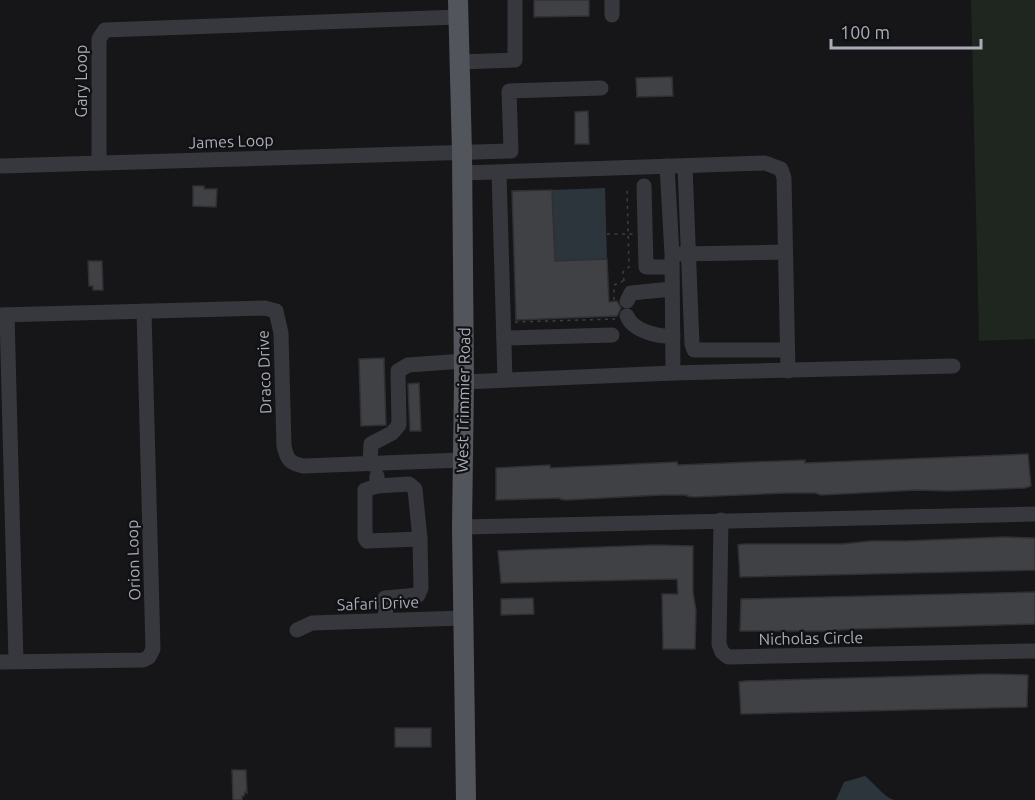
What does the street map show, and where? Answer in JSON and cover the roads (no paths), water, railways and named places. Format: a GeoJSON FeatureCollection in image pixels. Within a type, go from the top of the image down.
{"type":"FeatureCollection","features":[{"type":"Feature","properties":{"kind":"main road","name":"West Trimmier Road"},"geometry":{"type":"LineString","coordinates":[[458,8],[463,173],[462,527],[466,800]]}},
{"type":"Feature","properties":{"kind":"street"},"geometry":{"type":"LineString","coordinates":[[459,62],[515,60],[515,0]]}},
{"type":"Feature","properties":{"kind":"street","name":"Gary Loop"},"geometry":{"type":"LineString","coordinates":[[99,163],[99,39],[105,30],[458,8]]}},
{"type":"Feature","properties":{"kind":"street","name":"James Loop"},"geometry":{"type":"LineString","coordinates":[[0,166],[511,151],[509,91],[601,88]]}},
{"type":"Feature","properties":{"kind":"street"},"geometry":{"type":"LineString","coordinates":[[463,173],[765,163],[781,169],[784,178],[788,371]]}},
{"type":"Feature","properties":{"kind":"street"},"geometry":{"type":"LineString","coordinates":[[668,166],[673,373]]}},
{"type":"Feature","properties":{"kind":"street"},"geometry":{"type":"LineString","coordinates":[[685,166],[694,350],[787,350]]}},
{"type":"Feature","properties":{"kind":"street"},"geometry":{"type":"LineString","coordinates":[[499,172],[505,380]]}},
{"type":"Feature","properties":{"kind":"street"},"geometry":{"type":"LineString","coordinates":[[644,186],[646,267],[688,254],[785,252]]}},
{"type":"Feature","properties":{"kind":"street"},"geometry":{"type":"LineString","coordinates":[[672,289],[631,293],[624,309],[630,323],[650,333],[673,336]]}},
{"type":"Feature","properties":{"kind":"street","name":"Draco Drive"},"geometry":{"type":"LineString","coordinates":[[4,315],[265,308],[276,311],[281,333],[284,446],[286,457],[292,464],[303,466],[462,460]]}},
{"type":"Feature","properties":{"kind":"street","name":"Orion Loop"},"geometry":{"type":"LineString","coordinates":[[0,662],[143,660],[149,657],[153,649],[144,311]]}},
{"type":"Feature","properties":{"kind":"street"},"geometry":{"type":"LineString","coordinates":[[4,315],[16,661]]}},
{"type":"Feature","properties":{"kind":"street"},"geometry":{"type":"LineString","coordinates":[[504,338],[612,336]]}},
{"type":"Feature","properties":{"kind":"street"},"geometry":{"type":"LineString","coordinates":[[377,486],[371,444],[392,433],[399,425],[398,371],[408,365],[464,361]]}},
{"type":"Feature","properties":{"kind":"street"},"geometry":{"type":"LineString","coordinates":[[464,382],[673,373],[953,366]]}},
{"type":"Feature","properties":{"kind":"street"},"geometry":{"type":"LineString","coordinates":[[386,620],[385,598],[418,595],[421,588],[420,539],[415,489],[409,484],[377,486],[365,490],[365,538],[367,541],[420,539]]}},
{"type":"Feature","properties":{"kind":"street"},"geometry":{"type":"LineString","coordinates":[[462,527],[1035,514]]}},
{"type":"Feature","properties":{"kind":"street","name":"Nicholas Circle"},"geometry":{"type":"LineString","coordinates":[[721,520],[719,644],[722,652],[728,657],[1035,651]]}},
{"type":"Feature","properties":{"kind":"street","name":"Safari Drive"},"geometry":{"type":"LineString","coordinates":[[297,630],[312,623],[463,618]]}}]}
